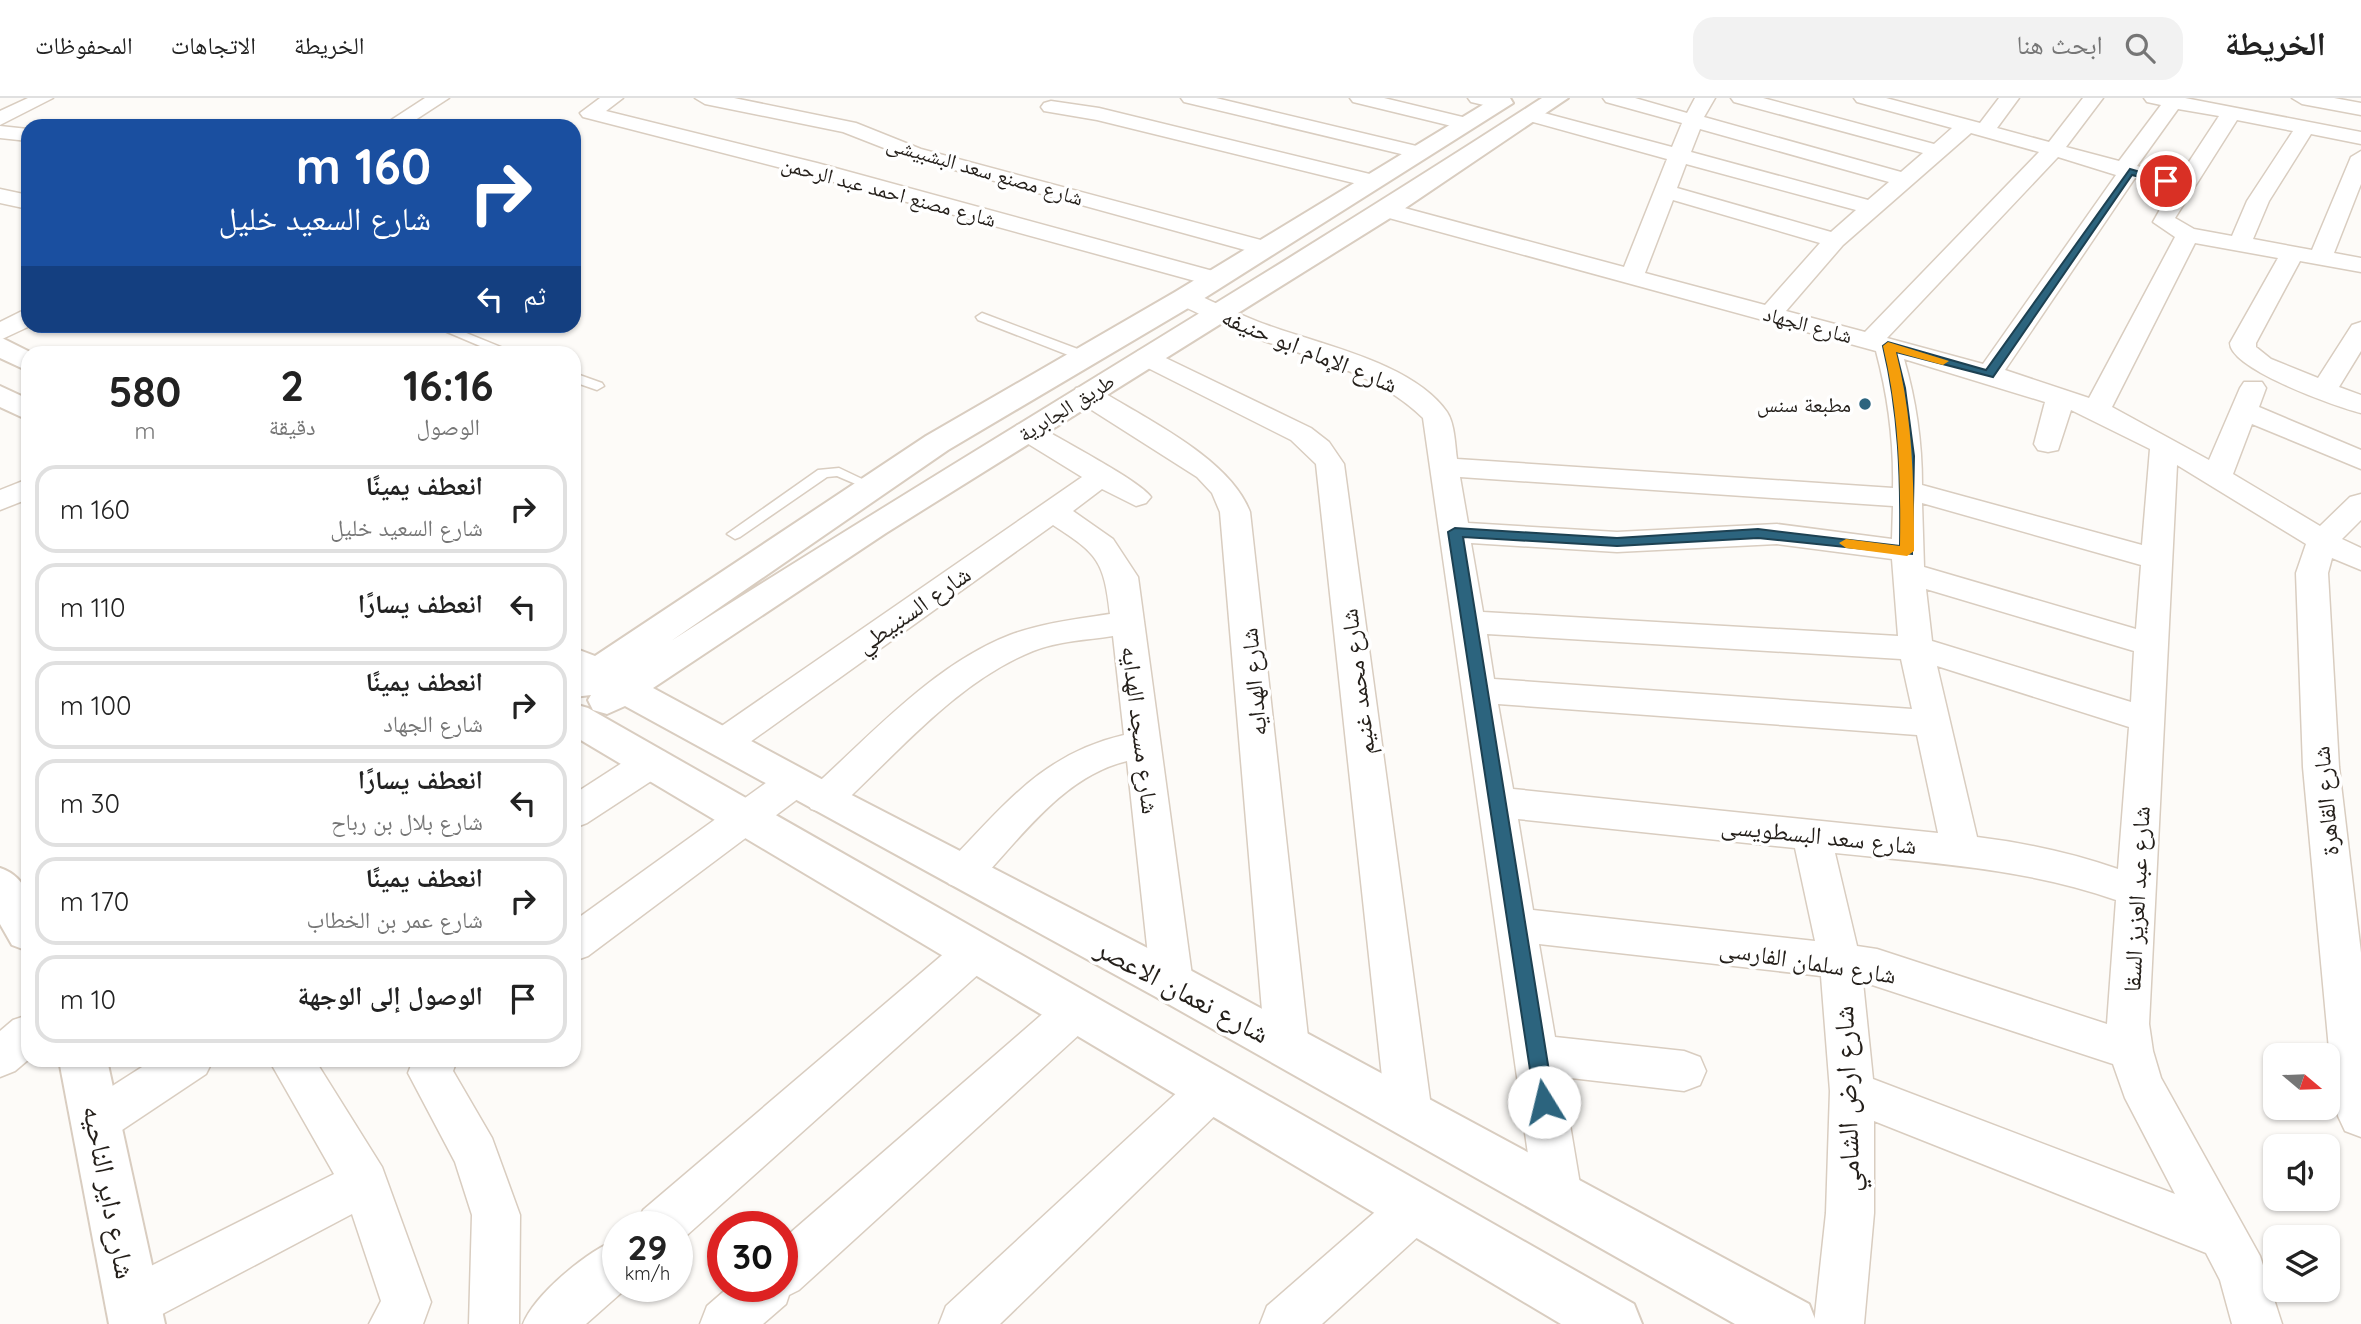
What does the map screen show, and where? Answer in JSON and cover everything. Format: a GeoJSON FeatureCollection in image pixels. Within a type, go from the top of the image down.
{"type":"FeatureCollection","features":[{"type":"Feature","properties":{"kind":"street"},"geometry":{"type":"LineString","coordinates":[[0,119],[43,98]]}},
{"type":"Feature","properties":{"kind":"street"},"geometry":{"type":"LineString","coordinates":[[404,119],[439,98]]}},
{"type":"Feature","properties":{"kind":"street","name":"شارع مصنع احمد عبد الرحمن"},"geometry":{"type":"LineString","coordinates":[[613,98],[590,113],[822,172],[1215,279]]}},
{"type":"Feature","properties":{"kind":"street","name":"شارع مصنع سعد البشبيشى"},"geometry":{"type":"LineString","coordinates":[[705,98],[849,127],[915,153],[1264,248]]}},
{"type":"Feature","properties":{"kind":"street"},"geometry":{"type":"LineString","coordinates":[[1191,98],[1422,153]]}},
{"type":"Feature","properties":{"kind":"street"},"geometry":{"type":"LineString","coordinates":[[1360,98],[1468,124]]}},
{"type":"Feature","properties":{"kind":"street","name":"طريق الجابرية"},"geometry":{"type":"LineString","coordinates":[[587,692],[1027,431],[1386,210],[1557,98]]}},
{"type":"Feature","properties":{"kind":"street"},"geometry":{"type":"LineString","coordinates":[[1613,98],[1905,180]]}},
{"type":"Feature","properties":{"kind":"street"},"geometry":{"type":"LineString","coordinates":[[1632,276],[1679,153],[1705,98]]}},
{"type":"Feature","properties":{"kind":"street"},"geometry":{"type":"LineString","coordinates":[[1741,98],[1938,151]]}},
{"type":"Feature","properties":{"kind":"street"},"geometry":{"type":"LineString","coordinates":[[1864,98],[2185,185]]}},
{"type":"Feature","properties":{"kind":"street"},"geometry":{"type":"LineString","coordinates":[[1770,314],[1835,240],[1938,151],[1976,128],[2010,98]]}},
{"type":"Feature","properties":{"kind":"street"},"geometry":{"type":"LineString","coordinates":[[1960,849],[1916,648],[1908,562],[1903,419],[1879,344],[2053,150],[2093,98]]}},
{"type":"Feature","properties":{"kind":"street"},"geometry":{"type":"LineString","coordinates":[[2302,98],[2361,109]]}},
{"type":"Feature","properties":{"kind":"street","name":"طريق الجابرية"},"geometry":{"type":"LineString","coordinates":[[587,692],[937,443],[1185,298],[1422,153],[1468,124],[1496,100]]}},
{"type":"Feature","properties":{"kind":"street"},"geometry":{"type":"LineString","coordinates":[[1989,374],[2127,171],[2164,100],[2361,138]]}},
{"type":"Feature","properties":{"kind":"street"},"geometry":{"type":"LineString","coordinates":[[1051,107],[1099,114],[1374,182]]}},
{"type":"Feature","properties":{"kind":"street"},"geometry":{"type":"LineString","coordinates":[[2231,113],[2164,218],[2169,227],[2188,235],[2361,265]]}},
{"type":"Feature","properties":{"kind":"street"},"geometry":{"type":"LineString","coordinates":[[1530,116],[1679,153],[1873,208]]}},
{"type":"Feature","properties":{"kind":"street"},"geometry":{"type":"LineString","coordinates":[[2240,243],[2258,201],[2305,128]]}},
{"type":"Feature","properties":{"kind":"street"},"geometry":{"type":"LineString","coordinates":[[0,132],[21,134]]}},
{"type":"Feature","properties":{"kind":"street"},"geometry":{"type":"LineString","coordinates":[[2320,257],[2361,158]]}},
{"type":"Feature","properties":{"kind":"street"},"geometry":{"type":"LineString","coordinates":[[1665,191],[1835,240]]}},
{"type":"Feature","properties":{"kind":"street"},"geometry":{"type":"LineString","coordinates":[[0,196],[21,200]]}},
{"type":"Feature","properties":{"kind":"street","name":"شارع الجهاد"},"geometry":{"type":"LineString","coordinates":[[1386,210],[1989,374],[2097,410],[2164,445],[2322,541],[2361,560]]}},
{"type":"Feature","properties":{"kind":"street"},"geometry":{"type":"LineString","coordinates":[[2097,410],[2188,235]]}},
{"type":"Feature","properties":{"kind":"street"},"geometry":{"type":"LineString","coordinates":[[2293,252],[2243,343],[2243,349],[2262,366],[2361,405]]}},
{"type":"Feature","properties":{"kind":"street","name":"شارع الإمام ابو حنيفه"},"geometry":{"type":"LineString","coordinates":[[1185,298],[1257,330],[1330,354],[1415,395],[1436,416],[1558,1196]]}},
{"type":"Feature","properties":{"kind":"street"},"geometry":{"type":"LineString","coordinates":[[0,309],[21,304]]}},
{"type":"Feature","properties":{"kind":"street"},"geometry":{"type":"LineString","coordinates":[[0,332],[21,320]]}},
{"type":"Feature","properties":{"kind":"street"},"geometry":{"type":"LineString","coordinates":[[2324,390],[2361,330]]}},
{"type":"Feature","properties":{"kind":"street"},"geometry":{"type":"LineString","coordinates":[[0,346],[21,358]]}},
{"type":"Feature","properties":{"kind":"street","name":"شارع محمد غنيم"},"geometry":{"type":"LineString","coordinates":[[1147,357],[1301,434],[1319,447],[1330,464],[1409,1114]]}},
{"type":"Feature","properties":{"kind":"street"},"geometry":{"type":"LineString","coordinates":[[2217,478],[2262,366]]}},
{"type":"Feature","properties":{"kind":"street","name":"شارع الهدايه"},"geometry":{"type":"LineString","coordinates":[[1086,394],[1208,471],[1223,485],[1233,502],[1237,519],[1287,1046]]}},
{"type":"Feature","properties":{"kind":"street"},"geometry":{"type":"LineString","coordinates":[[0,395],[21,407]]}},
{"type":"Feature","properties":{"kind":"street"},"geometry":{"type":"LineString","coordinates":[[2048,444],[2060,398]]}},
{"type":"Feature","properties":{"kind":"street"},"geometry":{"type":"LineString","coordinates":[[2245,411],[2361,460]]}},
{"type":"Feature","properties":{"kind":"street"},"geometry":{"type":"LineString","coordinates":[[1027,431],[1136,497]]}},
{"type":"Feature","properties":{"kind":"street","name":"شارع عبد العزيز السقا"},"geometry":{"type":"LineString","coordinates":[[2164,445],[2128,1024],[2131,1051],[2141,1084],[2243,1273],[2257,1324]]}},
{"type":"Feature","properties":{"kind":"street"},"geometry":{"type":"LineString","coordinates":[[1445,467],[1907,494],[2157,559]]}},
{"type":"Feature","properties":{"kind":"street","name":"شارع السنبيطي"},"geometry":{"type":"LineString","coordinates":[[723,743],[1102,476]]}},
{"type":"Feature","properties":{"kind":"street"},"geometry":{"type":"LineString","coordinates":[[0,502],[21,492]]}},
{"type":"Feature","properties":{"kind":"street","name":"شارع القاهرة"},"geometry":{"type":"LineString","coordinates":[[2361,503],[2322,541],[2312,573],[2321,767],[2354,1082],[2361,1116]]}},
{"type":"Feature","properties":{"kind":"street","name":"شارع مسجد الهدايه"},"geometry":{"type":"LineString","coordinates":[[1052,511],[1096,540],[1118,563],[1128,623],[1172,983]]}},
{"type":"Feature","properties":{"kind":"street"},"geometry":{"type":"LineString","coordinates":[[1455,532],[1617,542],[1758,534],[1908,562],[2152,645]]}},
{"type":"Feature","properties":{"kind":"street"},"geometry":{"type":"LineString","coordinates":[[1469,622],[1916,648],[2147,720]]}},
{"type":"Feature","properties":{"kind":"street"},"geometry":{"type":"LineString","coordinates":[[581,939],[747,817],[809,791],[983,662],[1023,643],[1066,631],[1128,623]]}},
{"type":"Feature","properties":{"kind":"street"},"geometry":{"type":"LineString","coordinates":[[1480,690],[1931,723]]}},
{"type":"Feature","properties":{"kind":"street"},"geometry":{"type":"LineString","coordinates":[[587,692],[652,762],[1614,1324]]}},
{"type":"Feature","properties":{"kind":"street","name":"شارع نعمان الاعصر"},"geometry":{"type":"LineString","coordinates":[[587,692],[723,743],[1172,983],[1789,1324]]}},
{"type":"Feature","properties":{"kind":"street"},"geometry":{"type":"LineString","coordinates":[[962,873],[1061,777],[1085,761],[1113,750],[1143,744]]}},
{"type":"Feature","properties":{"kind":"street"},"geometry":{"type":"LineString","coordinates":[[581,808],[652,762]]}},
{"type":"Feature","properties":{"kind":"street","name":"شارع سعد البسطويسى"},"geometry":{"type":"LineString","coordinates":[[1497,802],[1960,849],[2017,857],[2076,870],[2136,891]]}},
{"type":"Feature","properties":{"kind":"street"},"geometry":{"type":"LineString","coordinates":[[827,864],[871,824]]}},
{"type":"Feature","properties":{"kind":"street","name":"شارع ارض الشامي"},"geometry":{"type":"LineString","coordinates":[[1811,834],[1840,961],[1852,1091],[1850,1213],[1839,1324]]}},
{"type":"Feature","properties":{"kind":"street"},"geometry":{"type":"LineString","coordinates":[[0,887],[21,921]]}},
{"type":"Feature","properties":{"kind":"street","name":"شارع سلمان الفارسى"},"geometry":{"type":"LineString","coordinates":[[1516,925],[1840,961],[1915,978],[2131,1051]]}},
{"type":"Feature","properties":{"kind":"street"},"geometry":{"type":"LineString","coordinates":[[678,1211],[976,951]]}},
{"type":"Feature","properties":{"kind":"street"},"geometry":{"type":"LineString","coordinates":[[798,1259],[1077,1010]]}},
{"type":"Feature","properties":{"kind":"street"},"geometry":{"type":"LineString","coordinates":[[0,1057],[21,1040]]}},
{"type":"Feature","properties":{"kind":"street"},"geometry":{"type":"LineString","coordinates":[[1536,1055],[1684,1071]]}},
{"type":"Feature","properties":{"kind":"street","name":"شارع داير الناحيه"},"geometry":{"type":"LineString","coordinates":[[85,1067],[135,1313]]}},
{"type":"Feature","properties":{"kind":"street"},"geometry":{"type":"LineString","coordinates":[[97,1121],[180,1067]]}},
{"type":"Feature","properties":{"kind":"street"},"geometry":{"type":"LineString","coordinates":[[295,1067],[365,1183],[406,1302],[402,1314],[394,1324]]}},
{"type":"Feature","properties":{"kind":"street"},"geometry":{"type":"LineString","coordinates":[[432,1067],[430,1073],[476,1154],[496,1215],[495,1324]]}},
{"type":"Feature","properties":{"kind":"street"},"geometry":{"type":"LineString","coordinates":[[964,1324],[1212,1089]]}},
{"type":"Feature","properties":{"kind":"street"},"geometry":{"type":"LineString","coordinates":[[1852,1091],[2223,1236]]}},
{"type":"Feature","properties":{"kind":"street"},"geometry":{"type":"LineString","coordinates":[[135,1313],[365,1183]]}},
{"type":"Feature","properties":{"kind":"street"},"geometry":{"type":"LineString","coordinates":[[1285,1324],[1415,1208]]}},
{"type":"Feature","properties":{"kind":"street"},"geometry":{"type":"LineString","coordinates":[[548,1324],[602,1277]]}},
{"type":"Feature","properties":{"kind":"street"},"geometry":{"type":"LineString","coordinates":[[725,1324],[750,1302]]}},
{"type":"Feature","properties":{"kind":"lane"},"geometry":{"type":"LineString","coordinates":[[982,317],[1086,357]]}},
{"type":"Feature","properties":{"kind":"lane"},"geometry":{"type":"LineString","coordinates":[[457,333],[491,346]]}},
{"type":"Feature","properties":{"kind":"lane"},"geometry":{"type":"LineString","coordinates":[[581,380],[597,386]]}},
{"type":"Feature","properties":{"kind":"lane"},"geometry":{"type":"LineString","coordinates":[[735,534],[824,473],[839,472],[872,487]]}},
{"type":"Feature","properties":{"kind":"slow traffic"},"geometry":{"type":"LineString","coordinates":[[1846,543],[1907,551],[1908,456],[1899,388],[1888,346],[1943,361]]}},
{"type":"Feature","properties":{"kind":"place","name":"مطبعة سنس"},"geometry":{"type":"Point","coordinates":[1865,404]}},
{"type":"Feature","properties":{"kind":"route"},"geometry":{"type":"LineString","coordinates":[[1544,1102],[1455,532],[1617,542],[1777,534],[1907,551],[1908,456],[1899,388],[1888,346],[1989,374],[2130,172],[2166,181]]}}]}
